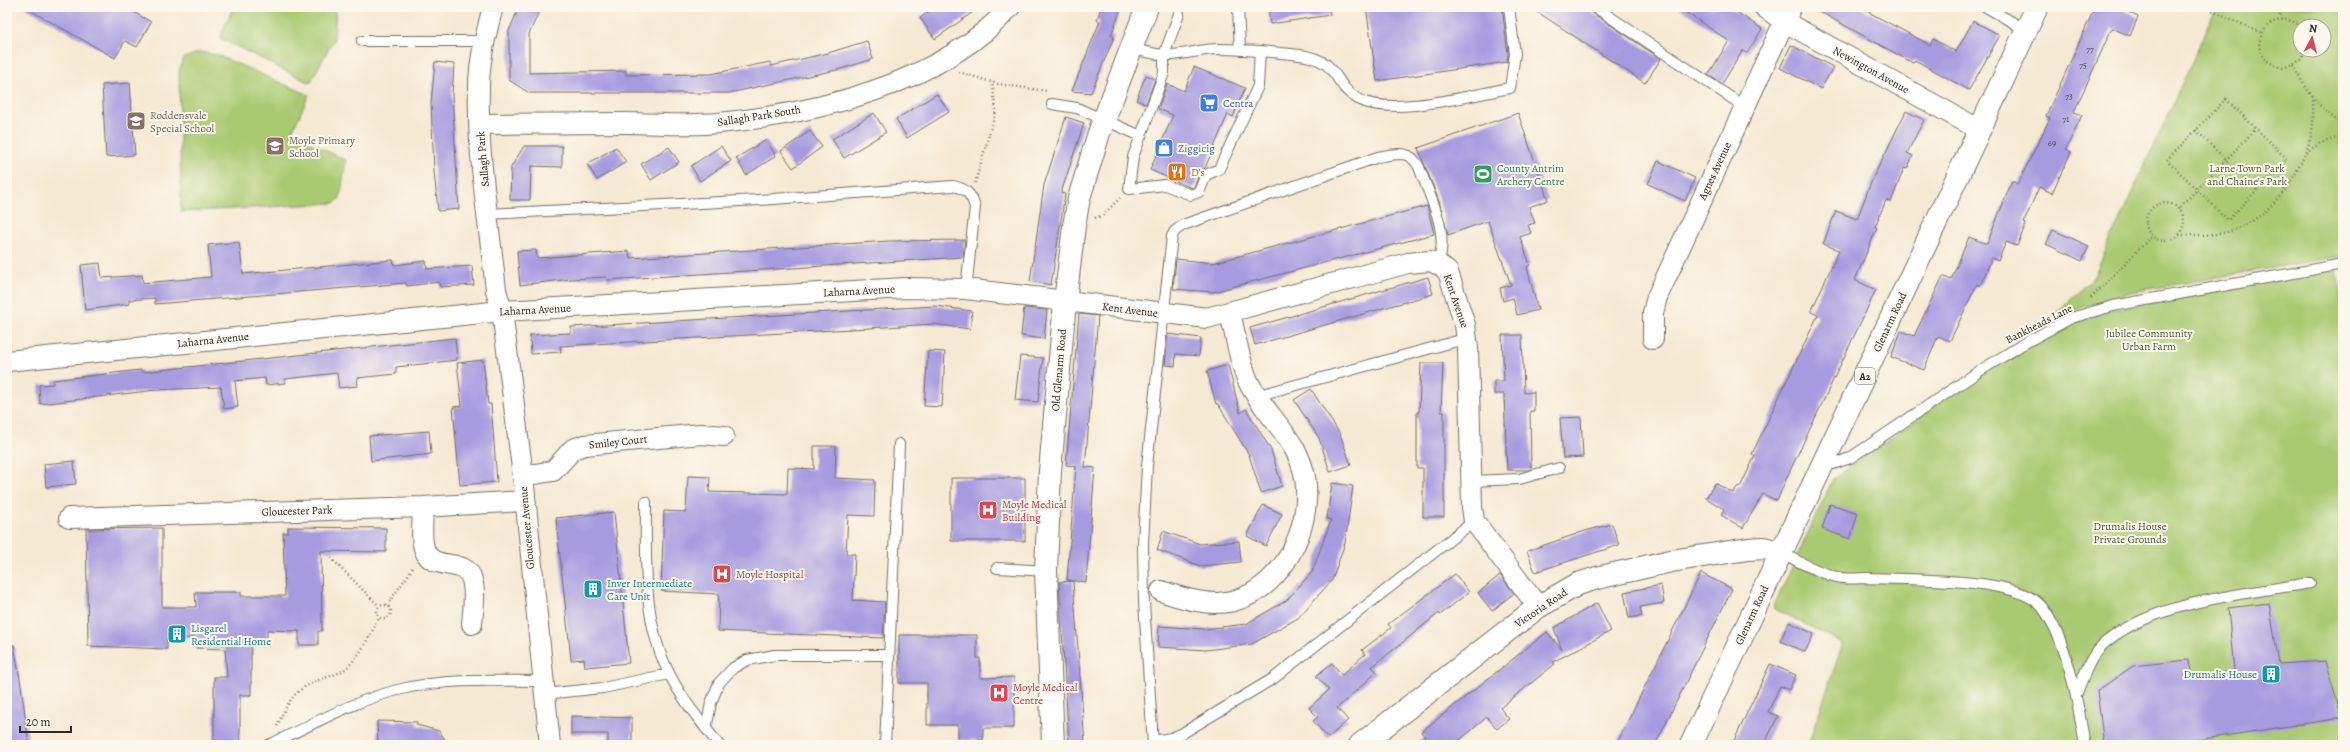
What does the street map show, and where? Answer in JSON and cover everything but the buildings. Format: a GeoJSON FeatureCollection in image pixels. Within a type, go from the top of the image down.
{"type":"FeatureCollection","features":[{"type":"Feature","properties":{"kind":"street","name":"Sallagh Park"},"geometry":{"type":"LineString","coordinates":[[493,7],[479,87],[480,124],[496,290],[502,311]]}},
{"type":"Feature","properties":{"kind":"street","name":"Sallagh Park South"},"geometry":{"type":"LineString","coordinates":[[480,124],[717,123],[786,113],[854,96],[925,69],[984,32],[1010,7]]}},
{"type":"Feature","properties":{"kind":"street","name":"Old Glenarm Road"},"geometry":{"type":"LineString","coordinates":[[1053,745],[1046,571],[1050,471],[1065,302],[1074,226],[1081,191],[1103,121],[1147,7]]}},
{"type":"Feature","properties":{"kind":"street","name":"Newington Avenue"},"geometry":{"type":"LineString","coordinates":[[1764,7],[1788,14],[1980,130]]}},
{"type":"Feature","properties":{"kind":"street","name":"Glenarm Road"},"geometry":{"type":"LineString","coordinates":[[1691,745],[2037,7]]}},
{"type":"Feature","properties":{"kind":"street","name":"Agnes Avenue"},"geometry":{"type":"LineString","coordinates":[[1653,339],[1653,312],[1657,297],[1788,14]]}},
{"type":"Feature","properties":{"kind":"street","name":"Kent Avenue"},"geometry":{"type":"LineString","coordinates":[[1065,302],[1200,318],[1230,313],[1412,262],[1426,261],[1438,264],[1450,276],[1468,338],[1471,481],[1474,521]]}},
{"type":"Feature","properties":{"kind":"street","name":"Laharna Avenue"},"geometry":{"type":"LineString","coordinates":[[7,361],[502,311],[906,288],[966,289],[1065,302]]}},
{"type":"Feature","properties":{"kind":"street","name":"Gloucester Avenue"},"geometry":{"type":"LineString","coordinates":[[502,311],[523,476],[524,501],[550,745]]}},
{"type":"Feature","properties":{"kind":"street"},"geometry":{"type":"LineString","coordinates":[[1161,591],[1201,603],[1215,604],[1234,601],[1252,593],[1267,582],[1282,566],[1293,548],[1305,513],[1305,480],[1294,448],[1256,396],[1245,373],[1230,313]]}},
{"type":"Feature","properties":{"kind":"street","name":"Smiley Court"},"geometry":{"type":"LineString","coordinates":[[523,476],[553,471],[573,449],[585,445],[701,434],[724,436]]}},
{"type":"Feature","properties":{"kind":"street","name":"Gloucester Park"},"geometry":{"type":"LineString","coordinates":[[69,518],[423,507],[524,501]]}},
{"type":"Feature","properties":{"kind":"street"},"geometry":{"type":"LineString","coordinates":[[423,507],[424,546],[428,556],[437,562],[462,568],[472,579],[472,624]]}},
{"type":"Feature","properties":{"kind":"street"},"geometry":{"type":"LineString","coordinates":[[1474,521],[1538,607]]}},
{"type":"Feature","properties":{"kind":"street","name":"Victoria Road"},"geometry":{"type":"LineString","coordinates":[[1367,743],[1538,607],[1578,584],[1656,564],[1748,549],[1764,548],[1781,553]]}},
{"type":"Feature","properties":{"kind":"lane"},"geometry":{"type":"LineString","coordinates":[[1238,7],[1240,50]]}},
{"type":"Feature","properties":{"kind":"lane"},"geometry":{"type":"LineString","coordinates":[[1131,49],[1164,55],[1218,49],[1260,51],[1319,59],[1332,68],[1344,86],[1357,98],[1372,104],[1398,107],[1510,88],[1515,54],[1509,7]]}},
{"type":"Feature","properties":{"kind":"lane"},"geometry":{"type":"LineString","coordinates":[[1595,7],[1745,107]]}},
{"type":"Feature","properties":{"kind":"lane"},"geometry":{"type":"LineString","coordinates":[[1986,7],[2026,30]]}},
{"type":"Feature","properties":{"kind":"lane"},"geometry":{"type":"LineString","coordinates":[[1179,14],[1164,55],[1164,73],[1133,157],[1129,189],[1165,185],[1191,195],[1199,192],[1206,175],[1219,169],[1258,86],[1260,51]]}},
{"type":"Feature","properties":{"kind":"lane"},"geometry":{"type":"LineString","coordinates":[[362,41],[486,41]]}},
{"type":"Feature","properties":{"kind":"lane"},"geometry":{"type":"LineString","coordinates":[[1052,104],[1077,108],[1103,121],[1141,136]]}},
{"type":"Feature","properties":{"kind":"lane"},"geometry":{"type":"LineString","coordinates":[[1438,264],[1442,252],[1442,235],[1419,167],[1410,155],[1394,154],[1378,157],[1191,223],[1175,231],[1172,236],[1162,314],[1147,466],[1143,544],[1144,602],[1153,743],[1183,733],[1274,678],[1474,521]]}},
{"type":"Feature","properties":{"kind":"lane"},"geometry":{"type":"LineString","coordinates":[[488,214],[760,200],[953,186],[964,188],[971,195],[975,207],[966,289]]}},
{"type":"Feature","properties":{"kind":"lane","name":"Bankheads Lane"},"geometry":{"type":"LineString","coordinates":[[1822,465],[1833,464],[1850,458],[1978,372],[2023,344],[2072,318],[2113,306],[2343,264]]}},
{"type":"Feature","properties":{"kind":"lane"},"geometry":{"type":"LineString","coordinates":[[1256,396],[1468,338]]}},
{"type":"Feature","properties":{"kind":"lane"},"geometry":{"type":"LineString","coordinates":[[885,745],[898,444]]}},
{"type":"Feature","properties":{"kind":"lane"},"geometry":{"type":"LineString","coordinates":[[1471,481],[1520,479],[1559,468]]}},
{"type":"Feature","properties":{"kind":"lane"},"geometry":{"type":"LineString","coordinates":[[646,502],[647,594],[655,633],[669,674],[686,703],[719,745]]}},
{"type":"Feature","properties":{"kind":"lane"},"geometry":{"type":"LineString","coordinates":[[1781,553],[1838,577],[1962,582],[1995,586],[2022,594],[2041,605],[2056,630],[2076,695],[2085,745]]}},
{"type":"Feature","properties":{"kind":"lane"},"geometry":{"type":"LineString","coordinates":[[997,568],[1046,571]]}},
{"type":"Feature","properties":{"kind":"lane"},"geometry":{"type":"LineString","coordinates":[[2076,695],[2090,661],[2107,641],[2134,623],[2179,607],[2310,583]]}},
{"type":"Feature","properties":{"kind":"lane"},"geometry":{"type":"LineString","coordinates":[[706,729],[711,703],[719,683],[733,668],[747,660],[775,655],[889,655]]}},
{"type":"Feature","properties":{"kind":"lane"},"geometry":{"type":"LineString","coordinates":[[269,745],[352,707],[406,688],[465,681],[543,688],[603,688],[669,674]]}},
{"type":"Feature","properties":{"kind":"path"},"geometry":{"type":"LineString","coordinates":[[2205,7],[2261,33]]}},
{"type":"Feature","properties":{"kind":"path"},"geometry":{"type":"LineString","coordinates":[[2280,7],[2280,18]]}},
{"type":"Feature","properties":{"kind":"path"},"geometry":{"type":"LineString","coordinates":[[2292,21],[2280,18],[2272,21],[2261,33],[2259,42],[2264,58],[2277,67],[2294,65],[2302,58]]}},
{"type":"Feature","properties":{"kind":"path"},"geometry":{"type":"LineString","coordinates":[[2294,65],[2299,76],[2321,107],[2343,125]]}},
{"type":"Feature","properties":{"kind":"path"},"geometry":{"type":"LineString","coordinates":[[964,75],[992,82],[1045,90]]}},
{"type":"Feature","properties":{"kind":"path"},"geometry":{"type":"LineString","coordinates":[[971,195],[996,111],[992,82]]}},
{"type":"Feature","properties":{"kind":"path"},"geometry":{"type":"LineString","coordinates":[[2179,235],[2184,223],[2183,217],[2178,209],[2165,203],[2153,207],[2149,211],[2146,223],[2152,236],[2168,241],[2179,235],[2203,235],[2230,231],[2253,221],[2277,201],[2305,153],[2311,135],[2313,96]]}},
{"type":"Feature","properties":{"kind":"path"},"geometry":{"type":"LineString","coordinates":[[2226,99],[2256,129],[2287,158],[2228,220],[2166,160],[2226,99]]}},
{"type":"Feature","properties":{"kind":"path"},"geometry":{"type":"LineString","coordinates":[[2178,209],[2256,129]]}},
{"type":"Feature","properties":{"kind":"path"},"geometry":{"type":"LineString","coordinates":[[2196,130],[2256,190]]}},
{"type":"Feature","properties":{"kind":"path"},"geometry":{"type":"LineString","coordinates":[[2305,153],[2320,143],[2343,136]]}},
{"type":"Feature","properties":{"kind":"path"},"geometry":{"type":"LineString","coordinates":[[1074,226],[1103,215],[1129,189]]}},
{"type":"Feature","properties":{"kind":"path"},"geometry":{"type":"LineString","coordinates":[[2072,318],[2152,236]]}},
{"type":"Feature","properties":{"kind":"path"},"geometry":{"type":"LineString","coordinates":[[331,558],[379,606]]}},
{"type":"Feature","properties":{"kind":"path"},"geometry":{"type":"LineString","coordinates":[[387,605],[403,580],[412,572],[414,560]]}},
{"type":"Feature","properties":{"kind":"path"},"geometry":{"type":"LineString","coordinates":[[379,606],[387,605]]}},
{"type":"Feature","properties":{"kind":"path"},"geometry":{"type":"LineString","coordinates":[[379,606],[376,612],[380,618],[386,619],[391,614],[391,608],[387,605]]}},
{"type":"Feature","properties":{"kind":"path"},"geometry":{"type":"LineString","coordinates":[[281,739],[275,732],[292,697],[304,686],[346,668],[356,656],[380,618]]}},
{"type":"Feature","properties":{"kind":"green space"},"geometry":{"type":"Polygon","coordinates":[[[233,7],[336,7],[334,39],[310,83],[220,38],[233,7]]]}},
{"type":"Feature","properties":{"kind":"green space","name":"Larne Town Park and Chaine's Park"},"geometry":{"type":"Polygon","coordinates":[[[2217,7],[2343,7],[2343,256],[2131,292],[2052,317],[2094,276],[2217,7]]]}},
{"type":"Feature","properties":{"kind":"green space"},"geometry":{"type":"Polygon","coordinates":[[[200,52],[217,55],[309,95],[291,134],[346,160],[340,198],[335,203],[181,212],[179,70],[184,58],[200,52]]]}},
{"type":"Feature","properties":{"kind":"green space","name":"Drumalis House Private Grounds"},"geometry":{"type":"Polygon","coordinates":[[[2336,269],[2343,303],[2343,745],[1808,745],[1843,643],[1773,608],[1833,479],[1994,365],[2064,325],[2112,310],[2336,269]]]}},
{"type":"Feature","properties":{"kind":"place","name":"Centra"},"geometry":{"type":"Point","coordinates":[1209,103]}},
{"type":"Feature","properties":{"kind":"place","name":"Roddensvale Special School"},"geometry":{"type":"Point","coordinates":[136,121]}},
{"type":"Feature","properties":{"kind":"place","name":"Moyle Primary School"},"geometry":{"type":"Point","coordinates":[275,146]}},
{"type":"Feature","properties":{"kind":"place","name":"Ziggicig"},"geometry":{"type":"Point","coordinates":[1164,148]}},
{"type":"Feature","properties":{"kind":"place","name":"D's"},"geometry":{"type":"Point","coordinates":[1177,172]}},
{"type":"Feature","properties":{"kind":"place","name":"County Antrim Archery Centre"},"geometry":{"type":"Point","coordinates":[1483,174]}},
{"type":"Feature","properties":{"kind":"place","name":"Moyle Medical Building"},"geometry":{"type":"Point","coordinates":[988,510]}},
{"type":"Feature","properties":{"kind":"place","name":"Moyle Hospital"},"geometry":{"type":"Point","coordinates":[722,574]}},
{"type":"Feature","properties":{"kind":"place","name":"Inver Intermediate Care Unit"},"geometry":{"type":"Point","coordinates":[593,589]}},
{"type":"Feature","properties":{"kind":"place","name":"Lisgarel Residential Home"},"geometry":{"type":"Point","coordinates":[177,634]}},
{"type":"Feature","properties":{"kind":"place","name":"Drumalis House"},"geometry":{"type":"Point","coordinates":[2271,674]}},
{"type":"Feature","properties":{"kind":"place","name":"Moyle Medical Centre"},"geometry":{"type":"Point","coordinates":[999,693]}},
{"type":"Feature","properties":{"kind":"park label","name":"Jubilee Community Urban Farm"},"geometry":{"type":"Point","coordinates":[2149,339]}}]}
